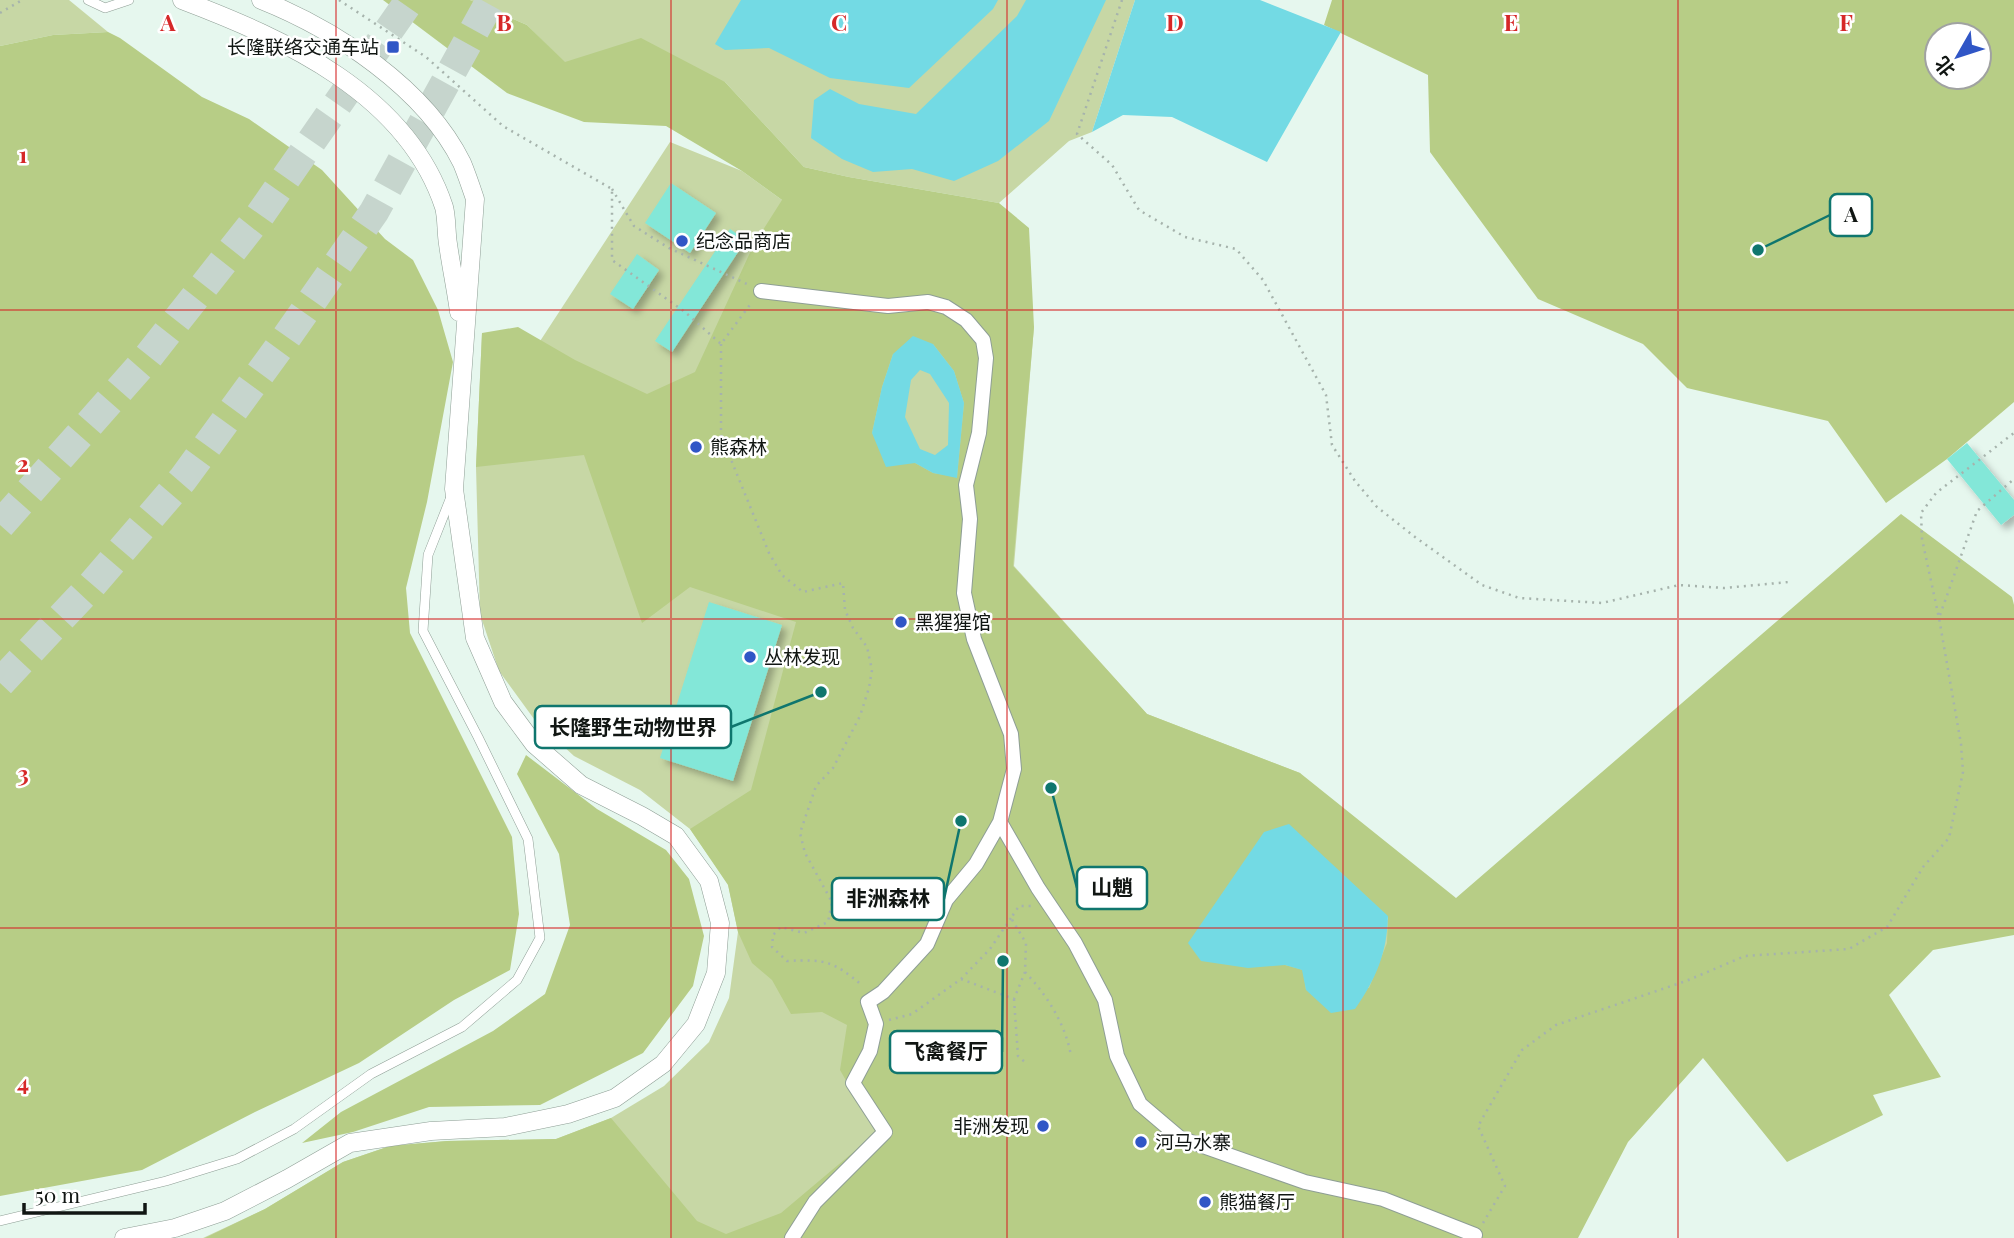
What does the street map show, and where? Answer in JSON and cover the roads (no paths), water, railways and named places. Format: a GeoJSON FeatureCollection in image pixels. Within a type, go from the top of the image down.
{"type":"FeatureCollection","features":[{"type":"Feature","properties":{"kind":"street"},"geometry":{"type":"LineString","coordinates":[[182,0],[247,25],[304,55],[344,80],[378,108],[405,137],[432,175],[445,210],[447,242],[464,336]]}},
{"type":"Feature","properties":{"kind":"street"},"geometry":{"type":"LineString","coordinates":[[124,1238],[175,1228],[225,1211],[287,1180],[350,1143],[431,1131],[505,1127],[568,1114],[615,1098],[663,1064],[696,1024],[716,973],[720,923],[709,881],[676,836],[581,785],[534,744],[503,702],[475,638],[454,489],[475,199],[461,162],[429,116],[403,89],[360,52],[261,0]]}},
{"type":"Feature","properties":{"kind":"street"},"geometry":{"type":"LineString","coordinates":[[761,290],[888,306],[928,302],[946,307],[966,320],[984,340],[986,358],[979,433],[966,485],[970,519],[964,593],[974,639],[1011,734],[1014,769],[1000,822],[976,864],[946,900],[927,944],[883,992],[868,1002],[876,1024],[870,1051],[853,1083],[885,1132],[815,1202],[792,1238]]}},
{"type":"Feature","properties":{"kind":"street"},"geometry":{"type":"LineString","coordinates":[[1000,822],[1075,943],[1105,1000],[1116,1056],[1140,1104],[1180,1138],[1305,1182],[1382,1199],[1474,1236]]}},
{"type":"Feature","properties":{"kind":"lane"},"geometry":{"type":"LineString","coordinates":[[88,0],[106,8],[129,0]]}},
{"type":"Feature","properties":{"kind":"lane"},"geometry":{"type":"LineString","coordinates":[[0,1222],[166,1181],[237,1159],[294,1129],[371,1074],[462,1027],[517,980],[540,938],[528,839],[422,631],[428,555],[454,489]]}},
{"type":"Feature","properties":{"kind":"water"},"geometry":{"type":"Polygon","coordinates":[[[741,0],[998,0],[993,9],[909,88],[830,78],[769,48],[725,50],[715,44],[741,0]]]}},
{"type":"Feature","properties":{"kind":"water"},"geometry":{"type":"Polygon","coordinates":[[[1026,0],[1106,0],[1049,121],[998,161],[954,181],[912,169],[873,172],[842,159],[811,138],[814,100],[830,89],[859,104],[916,114],[1017,16],[1026,0]]]}},
{"type":"Feature","properties":{"kind":"water"},"geometry":{"type":"Polygon","coordinates":[[[1135,0],[1260,0],[1341,32],[1267,162],[1172,117],[1123,115],[1092,132],[1135,0]]]}},
{"type":"Feature","properties":{"kind":"water"},"geometry":{"type":"Polygon","coordinates":[[[913,336],[933,344],[954,371],[964,403],[957,478],[933,473],[915,463],[886,467],[872,433],[882,387],[893,354],[913,336]],[[920,370],[911,380],[905,417],[920,449],[935,455],[948,445],[949,403],[930,374],[920,370]]]}},
{"type":"Feature","properties":{"kind":"water"},"geometry":{"type":"Polygon","coordinates":[[[1289,824],[1388,916],[1379,965],[1355,1009],[1331,1013],[1306,990],[1302,970],[1285,965],[1248,968],[1201,961],[1188,943],[1264,832],[1289,824]]]}},
{"type":"Feature","properties":{"kind":"tunnel"},"geometry":{"type":"LineString","coordinates":[[0,525],[144,362],[260,215],[410,0]]}},
{"type":"Feature","properties":{"kind":"tunnel"},"geometry":{"type":"LineString","coordinates":[[0,683],[90,587],[183,479],[286,338],[374,212],[491,0]]}},
{"type":"Feature","properties":{"kind":"place","name":"长隆联络交通车站"},"geometry":{"type":"Point","coordinates":[393,47]}},
{"type":"Feature","properties":{"kind":"place","name":"纪念品商店"},"geometry":{"type":"Point","coordinates":[682,241]}},
{"type":"Feature","properties":{"kind":"place","name":"A"},"geometry":{"type":"Point","coordinates":[1758,250]}},
{"type":"Feature","properties":{"kind":"place","name":"熊森林"},"geometry":{"type":"Point","coordinates":[696,447]}},
{"type":"Feature","properties":{"kind":"place","name":"黑猩猩馆"},"geometry":{"type":"Point","coordinates":[901,622]}},
{"type":"Feature","properties":{"kind":"place","name":"丛林发现"},"geometry":{"type":"Point","coordinates":[750,657]}},
{"type":"Feature","properties":{"kind":"place","name":"长隆野生动物世界"},"geometry":{"type":"Point","coordinates":[821,692]}},
{"type":"Feature","properties":{"kind":"place","name":"山魈"},"geometry":{"type":"Point","coordinates":[1051,788]}},
{"type":"Feature","properties":{"kind":"place","name":"非洲森林"},"geometry":{"type":"Point","coordinates":[961,821]}},
{"type":"Feature","properties":{"kind":"place","name":"飞禽餐厅"},"geometry":{"type":"Point","coordinates":[1003,961]}},
{"type":"Feature","properties":{"kind":"place","name":"非洲发现"},"geometry":{"type":"Point","coordinates":[1043,1126]}},
{"type":"Feature","properties":{"kind":"place","name":"河马水寨"},"geometry":{"type":"Point","coordinates":[1141,1142]}},
{"type":"Feature","properties":{"kind":"place","name":"熊猫餐厅"},"geometry":{"type":"Point","coordinates":[1205,1202]}}]}
